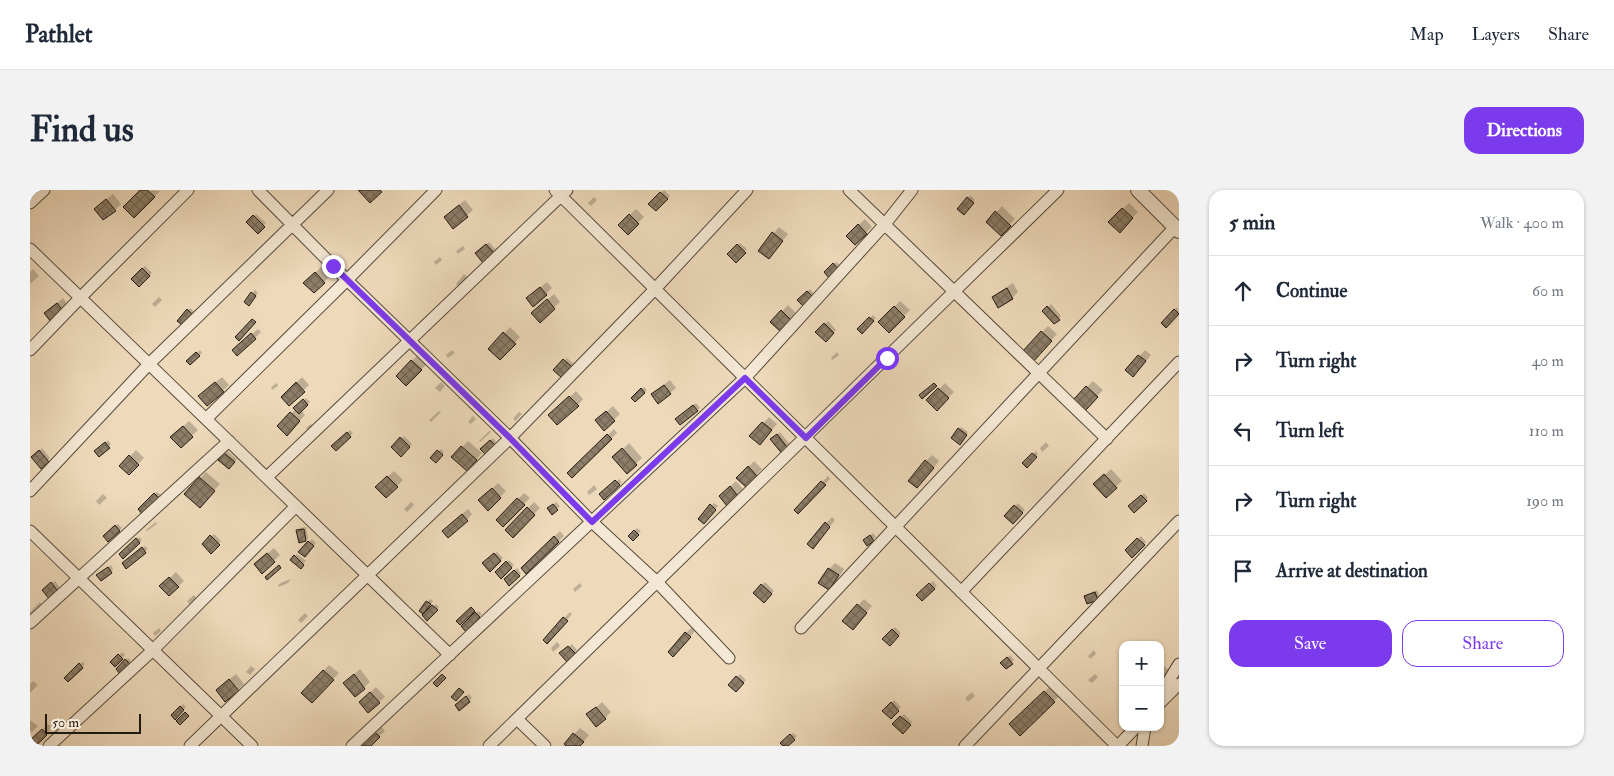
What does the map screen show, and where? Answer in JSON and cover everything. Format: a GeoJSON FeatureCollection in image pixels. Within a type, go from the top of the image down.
{"type":"FeatureCollection","features":[{"type":"Feature","properties":{"kind":"street"},"geometry":{"type":"LineString","coordinates":[[30,203],[44,190]]}},
{"type":"Feature","properties":{"kind":"street"},"geometry":{"type":"LineString","coordinates":[[30,350],[188,190]]}},
{"type":"Feature","properties":{"kind":"street"},"geometry":{"type":"LineString","coordinates":[[258,190],[347,280],[510,438],[592,522],[657,582],[729,658]]}},
{"type":"Feature","properties":{"kind":"street"},"geometry":{"type":"LineString","coordinates":[[30,491],[149,364],[328,190]]}},
{"type":"Feature","properties":{"kind":"street"},"geometry":{"type":"LineString","coordinates":[[206,419],[436,190]]}},
{"type":"Feature","properties":{"kind":"street"},"geometry":{"type":"LineString","coordinates":[[190,746],[510,438],[655,289],[747,190]]}},
{"type":"Feature","properties":{"kind":"street"},"geometry":{"type":"LineString","coordinates":[[849,190],[1107,439]]}},
{"type":"Feature","properties":{"kind":"street"},"geometry":{"type":"LineString","coordinates":[[352,746],[745,378],[885,224],[912,190]]}},
{"type":"Feature","properties":{"kind":"street"},"geometry":{"type":"LineString","coordinates":[[489,746],[1058,190]]}},
{"type":"Feature","properties":{"kind":"street"},"geometry":{"type":"LineString","coordinates":[[801,628],[1039,373],[1177,229],[1138,190]]}},
{"type":"Feature","properties":{"kind":"street"},"geometry":{"type":"LineString","coordinates":[[266,477],[410,340],[561,192],[655,289],[1117,746],[1132,731]]}},
{"type":"Feature","properties":{"kind":"street"},"geometry":{"type":"LineString","coordinates":[[30,249],[450,655]]}},
{"type":"Feature","properties":{"kind":"street"},"geometry":{"type":"LineString","coordinates":[[961,592],[1179,362]]}},
{"type":"Feature","properties":{"kind":"street"},"geometry":{"type":"LineString","coordinates":[[30,623],[229,441]]}},
{"type":"Feature","properties":{"kind":"street"},"geometry":{"type":"LineString","coordinates":[[50,746],[153,650],[296,506]]}},
{"type":"Feature","properties":{"kind":"street"},"geometry":{"type":"LineString","coordinates":[[965,746],[1179,521]]}},
{"type":"Feature","properties":{"kind":"street"},"geometry":{"type":"LineString","coordinates":[[30,531],[252,746]]}},
{"type":"Feature","properties":{"kind":"street"},"geometry":{"type":"LineString","coordinates":[[1164,688],[1179,664]]}},
{"type":"Feature","properties":{"kind":"street"},"geometry":{"type":"LineString","coordinates":[[1164,699],[1179,684]]}},
{"type":"Feature","properties":{"kind":"street"},"geometry":{"type":"LineString","coordinates":[[517,719],[544,746]]}},
{"type":"Feature","properties":{"kind":"street"},"geometry":{"type":"LineString","coordinates":[[1142,746],[1144,731]]}},
{"type":"Feature","properties":{"kind":"building"},"geometry":{"type":"Polygon","coordinates":[[[140,190],[147,190],[155,197],[134,218],[123,207],[140,190]]]}},
{"type":"Feature","properties":{"kind":"building"},"geometry":{"type":"Polygon","coordinates":[[[358,190],[380,190],[382,192],[370,203],[358,190]]]}},
{"type":"Feature","properties":{"kind":"building"},"geometry":{"type":"Polygon","coordinates":[[[660,192],[668,199],[656,211],[648,204],[660,192]]]}},
{"type":"Feature","properties":{"kind":"building"},"geometry":{"type":"Polygon","coordinates":[[[967,197],[974,203],[964,215],[957,209],[967,197]]]}},
{"type":"Feature","properties":{"kind":"building"},"geometry":{"type":"Polygon","coordinates":[[[106,199],[116,211],[103,220],[94,209],[106,199]]]}},
{"type":"Feature","properties":{"kind":"building"},"geometry":{"type":"Polygon","coordinates":[[[459,205],[468,217],[453,229],[444,217],[459,205]]]}},
{"type":"Feature","properties":{"kind":"building"},"geometry":{"type":"Polygon","coordinates":[[[1122,208],[1133,218],[1120,233],[1108,222],[1122,208]]]}},
{"type":"Feature","properties":{"kind":"building"},"geometry":{"type":"Polygon","coordinates":[[[995,211],[1011,226],[1001,236],[986,222],[995,211]]]}},
{"type":"Feature","properties":{"kind":"building"},"geometry":{"type":"Polygon","coordinates":[[[629,214],[639,224],[628,235],[618,225],[629,214]]]}},
{"type":"Feature","properties":{"kind":"building"},"geometry":{"type":"Polygon","coordinates":[[[253,215],[265,227],[258,234],[246,222],[253,215]]]}},
{"type":"Feature","properties":{"kind":"building"},"geometry":{"type":"Polygon","coordinates":[[[858,224],[867,234],[855,245],[846,236],[858,224]]]}},
{"type":"Feature","properties":{"kind":"building"},"geometry":{"type":"Polygon","coordinates":[[[772,232],[783,241],[769,259],[758,251],[772,232]]]}},
{"type":"Feature","properties":{"kind":"building"},"geometry":{"type":"Polygon","coordinates":[[[486,244],[494,253],[483,263],[475,253],[486,244]]]}},
{"type":"Feature","properties":{"kind":"building"},"geometry":{"type":"Polygon","coordinates":[[[737,244],[746,253],[736,263],[727,254],[737,244]]]}},
{"type":"Feature","properties":{"kind":"building"},"geometry":{"type":"Polygon","coordinates":[[[833,263],[838,269],[829,278],[824,272],[833,263]]]}},
{"type":"Feature","properties":{"kind":"building"},"geometry":{"type":"Polygon","coordinates":[[[142,268],[150,276],[139,287],[131,279],[142,268]]]}},
{"type":"Feature","properties":{"kind":"building"},"geometry":{"type":"Polygon","coordinates":[[[315,272],[325,283],[314,293],[303,283],[315,272]]]}},
{"type":"Feature","properties":{"kind":"building"},"geometry":{"type":"Polygon","coordinates":[[[540,287],[547,295],[533,307],[526,298],[540,287]]]}},
{"type":"Feature","properties":{"kind":"building"},"geometry":{"type":"Polygon","coordinates":[[[1007,288],[1013,299],[998,308],[992,297],[1007,288]]]}},
{"type":"Feature","properties":{"kind":"building"},"geometry":{"type":"Polygon","coordinates":[[[807,291],[813,297],[803,306],[797,300],[807,291]]]}},
{"type":"Feature","properties":{"kind":"building"},"geometry":{"type":"Polygon","coordinates":[[[251,292],[256,296],[249,306],[244,302],[251,292]]]}},
{"type":"Feature","properties":{"kind":"building"},"geometry":{"type":"Polygon","coordinates":[[[547,299],[555,309],[540,323],[531,313],[547,299]]]}},
{"type":"Feature","properties":{"kind":"building"},"geometry":{"type":"Polygon","coordinates":[[[57,303],[64,312],[51,322],[44,313],[57,303]]]}},
{"type":"Feature","properties":{"kind":"building"},"geometry":{"type":"Polygon","coordinates":[[[894,306],[905,317],[889,333],[878,322],[894,306]]]}},
{"type":"Feature","properties":{"kind":"building"},"geometry":{"type":"Polygon","coordinates":[[[1047,306],[1060,320],[1054,324],[1042,311],[1047,306]]]}},
{"type":"Feature","properties":{"kind":"building"},"geometry":{"type":"Polygon","coordinates":[[[187,309],[194,316],[185,327],[177,321],[187,309]]]}},
{"type":"Feature","properties":{"kind":"building"},"geometry":{"type":"Polygon","coordinates":[[[1174,309],[1179,314],[1166,328],[1161,323],[1174,309]]]}},
{"type":"Feature","properties":{"kind":"building"},"geometry":{"type":"Polygon","coordinates":[[[781,310],[792,321],[781,332],[770,322],[781,310]]]}},
{"type":"Feature","properties":{"kind":"building"},"geometry":{"type":"Polygon","coordinates":[[[869,317],[874,321],[862,334],[857,329],[869,317]]]}},
{"type":"Feature","properties":{"kind":"building"},"geometry":{"type":"Polygon","coordinates":[[[252,319],[256,322],[239,341],[235,337],[252,319]]]}},
{"type":"Feature","properties":{"kind":"building"},"geometry":{"type":"Polygon","coordinates":[[[824,323],[834,333],[826,342],[815,332],[824,323]]]}},
{"type":"Feature","properties":{"kind":"building"},"geometry":{"type":"Polygon","coordinates":[[[1041,331],[1052,341],[1033,362],[1022,352],[1041,331]]]}},
{"type":"Feature","properties":{"kind":"building"},"geometry":{"type":"Polygon","coordinates":[[[503,332],[516,344],[500,360],[488,349],[503,332]]]}},
{"type":"Feature","properties":{"kind":"building"},"geometry":{"type":"Polygon","coordinates":[[[251,333],[256,339],[237,356],[232,350],[251,333]]]}},
{"type":"Feature","properties":{"kind":"building"},"geometry":{"type":"Polygon","coordinates":[[[196,352],[200,356],[190,365],[186,361],[196,352]]]}},
{"type":"Feature","properties":{"kind":"building"},"geometry":{"type":"Polygon","coordinates":[[[1138,355],[1146,361],[1133,377],[1125,370],[1138,355]]]}},
{"type":"Feature","properties":{"kind":"building"},"geometry":{"type":"Polygon","coordinates":[[[563,359],[572,367],[562,378],[553,370],[563,359]]]}},
{"type":"Feature","properties":{"kind":"building"},"geometry":{"type":"Polygon","coordinates":[[[411,360],[422,370],[406,386],[396,376],[411,360]]]}},
{"type":"Feature","properties":{"kind":"building"},"geometry":{"type":"Polygon","coordinates":[[[215,382],[224,392],[207,406],[198,396],[215,382]]]}},
{"type":"Feature","properties":{"kind":"building"},"geometry":{"type":"Polygon","coordinates":[[[296,382],[305,392],[289,406],[281,397],[296,382]]]}},
{"type":"Feature","properties":{"kind":"building"},"geometry":{"type":"Polygon","coordinates":[[[934,383],[937,386],[922,399],[919,395],[934,383]]]}},
{"type":"Feature","properties":{"kind":"building"},"geometry":{"type":"Polygon","coordinates":[[[664,385],[671,394],[658,404],[651,394],[664,385]]]}},
{"type":"Feature","properties":{"kind":"building"},"geometry":{"type":"Polygon","coordinates":[[[1086,386],[1098,397],[1085,411],[1073,400],[1086,386]]]}},
{"type":"Feature","properties":{"kind":"building"},"geometry":{"type":"Polygon","coordinates":[[[641,388],[645,393],[635,402],[631,398],[641,388]]]}},
{"type":"Feature","properties":{"kind":"building"},"geometry":{"type":"Polygon","coordinates":[[[938,388],[949,398],[937,411],[926,400],[938,388]]]}},
{"type":"Feature","properties":{"kind":"building"},"geometry":{"type":"Polygon","coordinates":[[[569,396],[579,406],[557,425],[548,415],[569,396]]]}},
{"type":"Feature","properties":{"kind":"building"},"geometry":{"type":"Polygon","coordinates":[[[303,399],[308,405],[299,414],[293,408],[303,399]]]}},
{"type":"Feature","properties":{"kind":"building"},"geometry":{"type":"Polygon","coordinates":[[[693,405],[698,411],[680,425],[675,419],[693,405]]]}},
{"type":"Feature","properties":{"kind":"building"},"geometry":{"type":"Polygon","coordinates":[[[606,411],[615,421],[604,431],[595,420],[606,411]]]}},
{"type":"Feature","properties":{"kind":"building"},"geometry":{"type":"Polygon","coordinates":[[[290,412],[300,421],[287,436],[277,426],[290,412]]]}},
{"type":"Feature","properties":{"kind":"building"},"geometry":{"type":"Polygon","coordinates":[[[762,422],[772,430],[760,445],[749,436],[762,422]]]}},
{"type":"Feature","properties":{"kind":"building"},"geometry":{"type":"Polygon","coordinates":[[[183,426],[193,437],[181,448],[170,437],[183,426]]]}},
{"type":"Feature","properties":{"kind":"building"},"geometry":{"type":"Polygon","coordinates":[[[958,428],[967,435],[960,445],[951,438],[958,428]]]}},
{"type":"Feature","properties":{"kind":"building"},"geometry":{"type":"Polygon","coordinates":[[[347,432],[351,437],[336,451],[331,446],[347,432]]]}},
{"type":"Feature","properties":{"kind":"building"},"geometry":{"type":"Polygon","coordinates":[[[607,434],[612,439],[572,478],[567,473],[607,434]]]}},
{"type":"Feature","properties":{"kind":"building"},"geometry":{"type":"Polygon","coordinates":[[[777,434],[790,451],[784,456],[770,439],[777,434]]]}},
{"type":"Feature","properties":{"kind":"building"},"geometry":{"type":"Polygon","coordinates":[[[400,437],[410,447],[401,457],[391,447],[400,437]]]}},
{"type":"Feature","properties":{"kind":"building"},"geometry":{"type":"Polygon","coordinates":[[[490,440],[495,445],[485,454],[480,449],[490,440]]]}},
{"type":"Feature","properties":{"kind":"building"},"geometry":{"type":"Polygon","coordinates":[[[105,442],[110,448],[99,457],[94,451],[105,442]]]}},
{"type":"Feature","properties":{"kind":"building"},"geometry":{"type":"Polygon","coordinates":[[[461,446],[477,460],[467,471],[451,457],[461,446]]]}},
{"type":"Feature","properties":{"kind":"building"},"geometry":{"type":"Polygon","coordinates":[[[622,448],[637,465],[627,474],[612,457],[622,448]]]}},
{"type":"Feature","properties":{"kind":"building"},"geometry":{"type":"Polygon","coordinates":[[[39,450],[49,462],[41,469],[31,457],[39,450]]]}},
{"type":"Feature","properties":{"kind":"building"},"geometry":{"type":"Polygon","coordinates":[[[437,450],[443,455],[436,463],[430,458],[437,450]]]}},
{"type":"Feature","properties":{"kind":"building"},"geometry":{"type":"Polygon","coordinates":[[[224,453],[235,462],[229,469],[218,460],[224,453]]]}},
{"type":"Feature","properties":{"kind":"building"},"geometry":{"type":"Polygon","coordinates":[[[1032,453],[1037,457],[1027,468],[1022,463],[1032,453]]]}},
{"type":"Feature","properties":{"kind":"building"},"geometry":{"type":"Polygon","coordinates":[[[129,455],[139,465],[129,475],[119,466],[129,455]]]}},
{"type":"Feature","properties":{"kind":"building"},"geometry":{"type":"Polygon","coordinates":[[[925,460],[934,468],[917,488],[908,481],[925,460]]]}},
{"type":"Feature","properties":{"kind":"building"},"geometry":{"type":"Polygon","coordinates":[[[748,466],[757,476],[746,487],[736,478],[748,466]]]}},
{"type":"Feature","properties":{"kind":"building"},"geometry":{"type":"Polygon","coordinates":[[[1104,474],[1117,488],[1106,498],[1093,484],[1104,474]]]}},
{"type":"Feature","properties":{"kind":"building"},"geometry":{"type":"Polygon","coordinates":[[[387,476],[398,487],[386,498],[375,487],[387,476]]]}},
{"type":"Feature","properties":{"kind":"building"},"geometry":{"type":"Polygon","coordinates":[[[199,477],[215,491],[200,508],[184,494],[199,477]]]}},
{"type":"Feature","properties":{"kind":"building"},"geometry":{"type":"Polygon","coordinates":[[[615,480],[620,485],[604,500],[599,494],[615,480]]]}},
{"type":"Feature","properties":{"kind":"building"},"geometry":{"type":"Polygon","coordinates":[[[821,481],[826,485],[798,514],[794,510],[821,481]]]}},
{"type":"Feature","properties":{"kind":"building"},"geometry":{"type":"Polygon","coordinates":[[[730,486],[738,496],[727,506],[719,496],[730,486]]]}},
{"type":"Feature","properties":{"kind":"building"},"geometry":{"type":"Polygon","coordinates":[[[492,488],[501,498],[488,511],[478,500],[492,488]]]}},
{"type":"Feature","properties":{"kind":"building"},"geometry":{"type":"Polygon","coordinates":[[[154,493],[160,499],[143,515],[138,509],[154,493]]]}},
{"type":"Feature","properties":{"kind":"building"},"geometry":{"type":"Polygon","coordinates":[[[1141,495],[1147,501],[1134,513],[1128,506],[1141,495]]]}},
{"type":"Feature","properties":{"kind":"building"},"geometry":{"type":"Polygon","coordinates":[[[517,498],[525,505],[503,527],[496,520],[517,498]]]}},
{"type":"Feature","properties":{"kind":"building"},"geometry":{"type":"Polygon","coordinates":[[[553,504],[558,510],[552,515],[547,508],[553,504]]]}},
{"type":"Feature","properties":{"kind":"building"},"geometry":{"type":"Polygon","coordinates":[[[710,504],[716,510],[704,524],[698,519],[710,504]]]}},
{"type":"Feature","properties":{"kind":"building"},"geometry":{"type":"Polygon","coordinates":[[[1014,505],[1023,513],[1013,524],[1004,516],[1014,505]]]}},
{"type":"Feature","properties":{"kind":"building"},"geometry":{"type":"Polygon","coordinates":[[[527,507],[535,515],[513,538],[505,530],[527,507]]]}},
{"type":"Feature","properties":{"kind":"building"},"geometry":{"type":"Polygon","coordinates":[[[462,514],[468,521],[448,538],[442,531],[462,514]]]}},
{"type":"Feature","properties":{"kind":"building"},"geometry":{"type":"Polygon","coordinates":[[[825,522],[830,527],[813,549],[807,544],[825,522]]]}},
{"type":"Feature","properties":{"kind":"building"},"geometry":{"type":"Polygon","coordinates":[[[115,525],[120,531],[108,542],[103,536],[115,525]]]}},
{"type":"Feature","properties":{"kind":"building"},"geometry":{"type":"Polygon","coordinates":[[[304,529],[306,541],[299,543],[296,530],[304,529]]]}},
{"type":"Feature","properties":{"kind":"building"},"geometry":{"type":"Polygon","coordinates":[[[634,530],[639,535],[633,541],[628,536],[634,530]]]}},
{"type":"Feature","properties":{"kind":"building"},"geometry":{"type":"Polygon","coordinates":[[[210,535],[220,545],[211,554],[202,544],[210,535]]]}},
{"type":"Feature","properties":{"kind":"building"},"geometry":{"type":"Polygon","coordinates":[[[870,535],[874,541],[867,546],[863,540],[870,535]]]}},
{"type":"Feature","properties":{"kind":"building"},"geometry":{"type":"Polygon","coordinates":[[[554,536],[559,542],[526,574],[521,568],[554,536]]]}},
{"type":"Feature","properties":{"kind":"building"},"geometry":{"type":"Polygon","coordinates":[[[136,538],[140,543],[123,559],[119,554],[136,538]]]}},
{"type":"Feature","properties":{"kind":"building"},"geometry":{"type":"Polygon","coordinates":[[[1137,538],[1145,545],[1132,558],[1125,550],[1137,538]]]}},
{"type":"Feature","properties":{"kind":"building"},"geometry":{"type":"Polygon","coordinates":[[[308,541],[314,546],[305,557],[298,552],[308,541]]]}},
{"type":"Feature","properties":{"kind":"building"},"geometry":{"type":"Polygon","coordinates":[[[142,547],[146,553],[126,569],[122,563],[142,547]]]}},
{"type":"Feature","properties":{"kind":"building"},"geometry":{"type":"Polygon","coordinates":[[[267,553],[275,562],[262,574],[254,564],[267,553]]]}},
{"type":"Feature","properties":{"kind":"building"},"geometry":{"type":"Polygon","coordinates":[[[494,553],[501,561],[490,572],[482,563],[494,553]]]}},
{"type":"Feature","properties":{"kind":"building"},"geometry":{"type":"Polygon","coordinates":[[[294,555],[304,565],[301,569],[290,560],[294,555]]]}},
{"type":"Feature","properties":{"kind":"building"},"geometry":{"type":"Polygon","coordinates":[[[506,561],[512,568],[501,579],[495,572],[506,561]]]}},
{"type":"Feature","properties":{"kind":"building"},"geometry":{"type":"Polygon","coordinates":[[[279,565],[281,568],[267,580],[265,577],[279,565]]]}},
{"type":"Feature","properties":{"kind":"building"},"geometry":{"type":"Polygon","coordinates":[[[108,567],[112,573],[101,581],[96,575],[108,567]]]}},
{"type":"Feature","properties":{"kind":"building"},"geometry":{"type":"Polygon","coordinates":[[[828,568],[839,575],[829,590],[818,583],[828,568]]]}},
{"type":"Feature","properties":{"kind":"building"},"geometry":{"type":"Polygon","coordinates":[[[514,570],[520,576],[509,586],[504,579],[514,570]]]}},
{"type":"Feature","properties":{"kind":"building"},"geometry":{"type":"Polygon","coordinates":[[[169,577],[179,587],[169,596],[159,586],[169,577]]]}},
{"type":"Feature","properties":{"kind":"building"},"geometry":{"type":"Polygon","coordinates":[[[51,582],[59,593],[50,600],[42,590],[51,582]]]}},
{"type":"Feature","properties":{"kind":"building"},"geometry":{"type":"Polygon","coordinates":[[[929,583],[935,589],[922,601],[916,595],[929,583]]]}},
{"type":"Feature","properties":{"kind":"building"},"geometry":{"type":"Polygon","coordinates":[[[761,584],[772,594],[764,603],[753,593],[761,584]]]}},
{"type":"Feature","properties":{"kind":"building"},"geometry":{"type":"Polygon","coordinates":[[[1095,592],[1098,600],[1087,604],[1084,596],[1095,592]]]}},
{"type":"Feature","properties":{"kind":"building"},"geometry":{"type":"Polygon","coordinates":[[[426,601],[431,604],[423,614],[419,611],[426,601]]]}},
{"type":"Feature","properties":{"kind":"building"},"geometry":{"type":"Polygon","coordinates":[[[857,604],[867,613],[853,630],[842,621],[857,604]]]}},
{"type":"Feature","properties":{"kind":"building"},"geometry":{"type":"Polygon","coordinates":[[[432,605],[438,610],[427,621],[422,615],[432,605]]]}},
{"type":"Feature","properties":{"kind":"building"},"geometry":{"type":"Polygon","coordinates":[[[471,607],[475,611],[460,625],[456,621],[471,607]]]}},
{"type":"Feature","properties":{"kind":"building"},"geometry":{"type":"Polygon","coordinates":[[[475,612],[480,617],[466,632],[461,626],[475,612]]]}},
{"type":"Feature","properties":{"kind":"building"},"geometry":{"type":"Polygon","coordinates":[[[563,617],[568,621],[547,644],[543,640],[563,617]]]}},
{"type":"Feature","properties":{"kind":"building"},"geometry":{"type":"Polygon","coordinates":[[[892,629],[899,636],[890,646],[882,639],[892,629]]]}},
{"type":"Feature","properties":{"kind":"building"},"geometry":{"type":"Polygon","coordinates":[[[685,632],[691,637],[673,657],[668,652],[685,632]]]}},
{"type":"Feature","properties":{"kind":"building"},"geometry":{"type":"Polygon","coordinates":[[[568,646],[576,654],[567,662],[559,653],[568,646]]]}},
{"type":"Feature","properties":{"kind":"building"},"geometry":{"type":"Polygon","coordinates":[[[118,654],[123,659],[115,667],[110,662],[118,654]]]}},
{"type":"Feature","properties":{"kind":"building"},"geometry":{"type":"Polygon","coordinates":[[[1007,657],[1013,664],[1006,669],[1000,663],[1007,657]]]}},
{"type":"Feature","properties":{"kind":"building"},"geometry":{"type":"Polygon","coordinates":[[[125,659],[130,664],[120,674],[116,669],[125,659]]]}},
{"type":"Feature","properties":{"kind":"building"},"geometry":{"type":"Polygon","coordinates":[[[79,663],[83,668],[68,682],[64,678],[79,663]]]}},
{"type":"Feature","properties":{"kind":"building"},"geometry":{"type":"Polygon","coordinates":[[[323,670],[334,680],[312,703],[301,693],[323,670]]]}},
{"type":"Feature","properties":{"kind":"building"},"geometry":{"type":"Polygon","coordinates":[[[354,674],[365,689],[355,697],[343,683],[354,674]]]}},
{"type":"Feature","properties":{"kind":"building"},"geometry":{"type":"Polygon","coordinates":[[[442,674],[446,678],[437,687],[433,683],[442,674]]]}},
{"type":"Feature","properties":{"kind":"building"},"geometry":{"type":"Polygon","coordinates":[[[736,676],[744,683],[736,692],[728,685],[736,676]]]}},
{"type":"Feature","properties":{"kind":"building"},"geometry":{"type":"Polygon","coordinates":[[[229,679],[239,691],[225,702],[216,690],[229,679]]]}},
{"type":"Feature","properties":{"kind":"building"},"geometry":{"type":"Polygon","coordinates":[[[459,688],[464,692],[456,701],[451,697],[459,688]]]}},
{"type":"Feature","properties":{"kind":"building"},"geometry":{"type":"Polygon","coordinates":[[[1044,691],[1055,702],[1020,736],[1009,724],[1044,691]]]}},
{"type":"Feature","properties":{"kind":"building"},"geometry":{"type":"Polygon","coordinates":[[[370,692],[380,703],[368,713],[359,702],[370,692]]]}},
{"type":"Feature","properties":{"kind":"building"},"geometry":{"type":"Polygon","coordinates":[[[466,696],[470,702],[459,711],[455,705],[466,696]]]}},
{"type":"Feature","properties":{"kind":"building"},"geometry":{"type":"Polygon","coordinates":[[[891,702],[899,711],[891,719],[882,711],[891,702]]]}},
{"type":"Feature","properties":{"kind":"building"},"geometry":{"type":"Polygon","coordinates":[[[180,706],[184,710],[175,720],[171,715],[180,706]]]}},
{"type":"Feature","properties":{"kind":"building"},"geometry":{"type":"Polygon","coordinates":[[[596,707],[606,719],[596,727],[586,714],[596,707]]]}},
{"type":"Feature","properties":{"kind":"building"},"geometry":{"type":"Polygon","coordinates":[[[185,712],[189,716],[180,725],[176,721],[185,712]]]}},
{"type":"Feature","properties":{"kind":"building"},"geometry":{"type":"Polygon","coordinates":[[[900,716],[911,725],[903,734],[892,724],[900,716]]]}},
{"type":"Feature","properties":{"kind":"building"},"geometry":{"type":"Polygon","coordinates":[[[42,729],[47,735],[36,746],[30,746],[30,740],[42,729]]]}},
{"type":"Feature","properties":{"kind":"building"},"geometry":{"type":"Polygon","coordinates":[[[373,730],[380,737],[371,746],[356,746],[373,730]]]}},
{"type":"Feature","properties":{"kind":"building"},"geometry":{"type":"Polygon","coordinates":[[[573,733],[584,742],[580,746],[566,746],[564,744],[573,733]]]}},
{"type":"Feature","properties":{"kind":"building"},"geometry":{"type":"Polygon","coordinates":[[[790,734],[795,740],[788,746],[783,746],[780,743],[790,734]]]}},
{"type":"Feature","properties":{"kind":"route"},"geometry":{"type":"LineString","coordinates":[[333,266],[510,438],[592,522],[745,378],[806,438],[887,358]]}}]}
